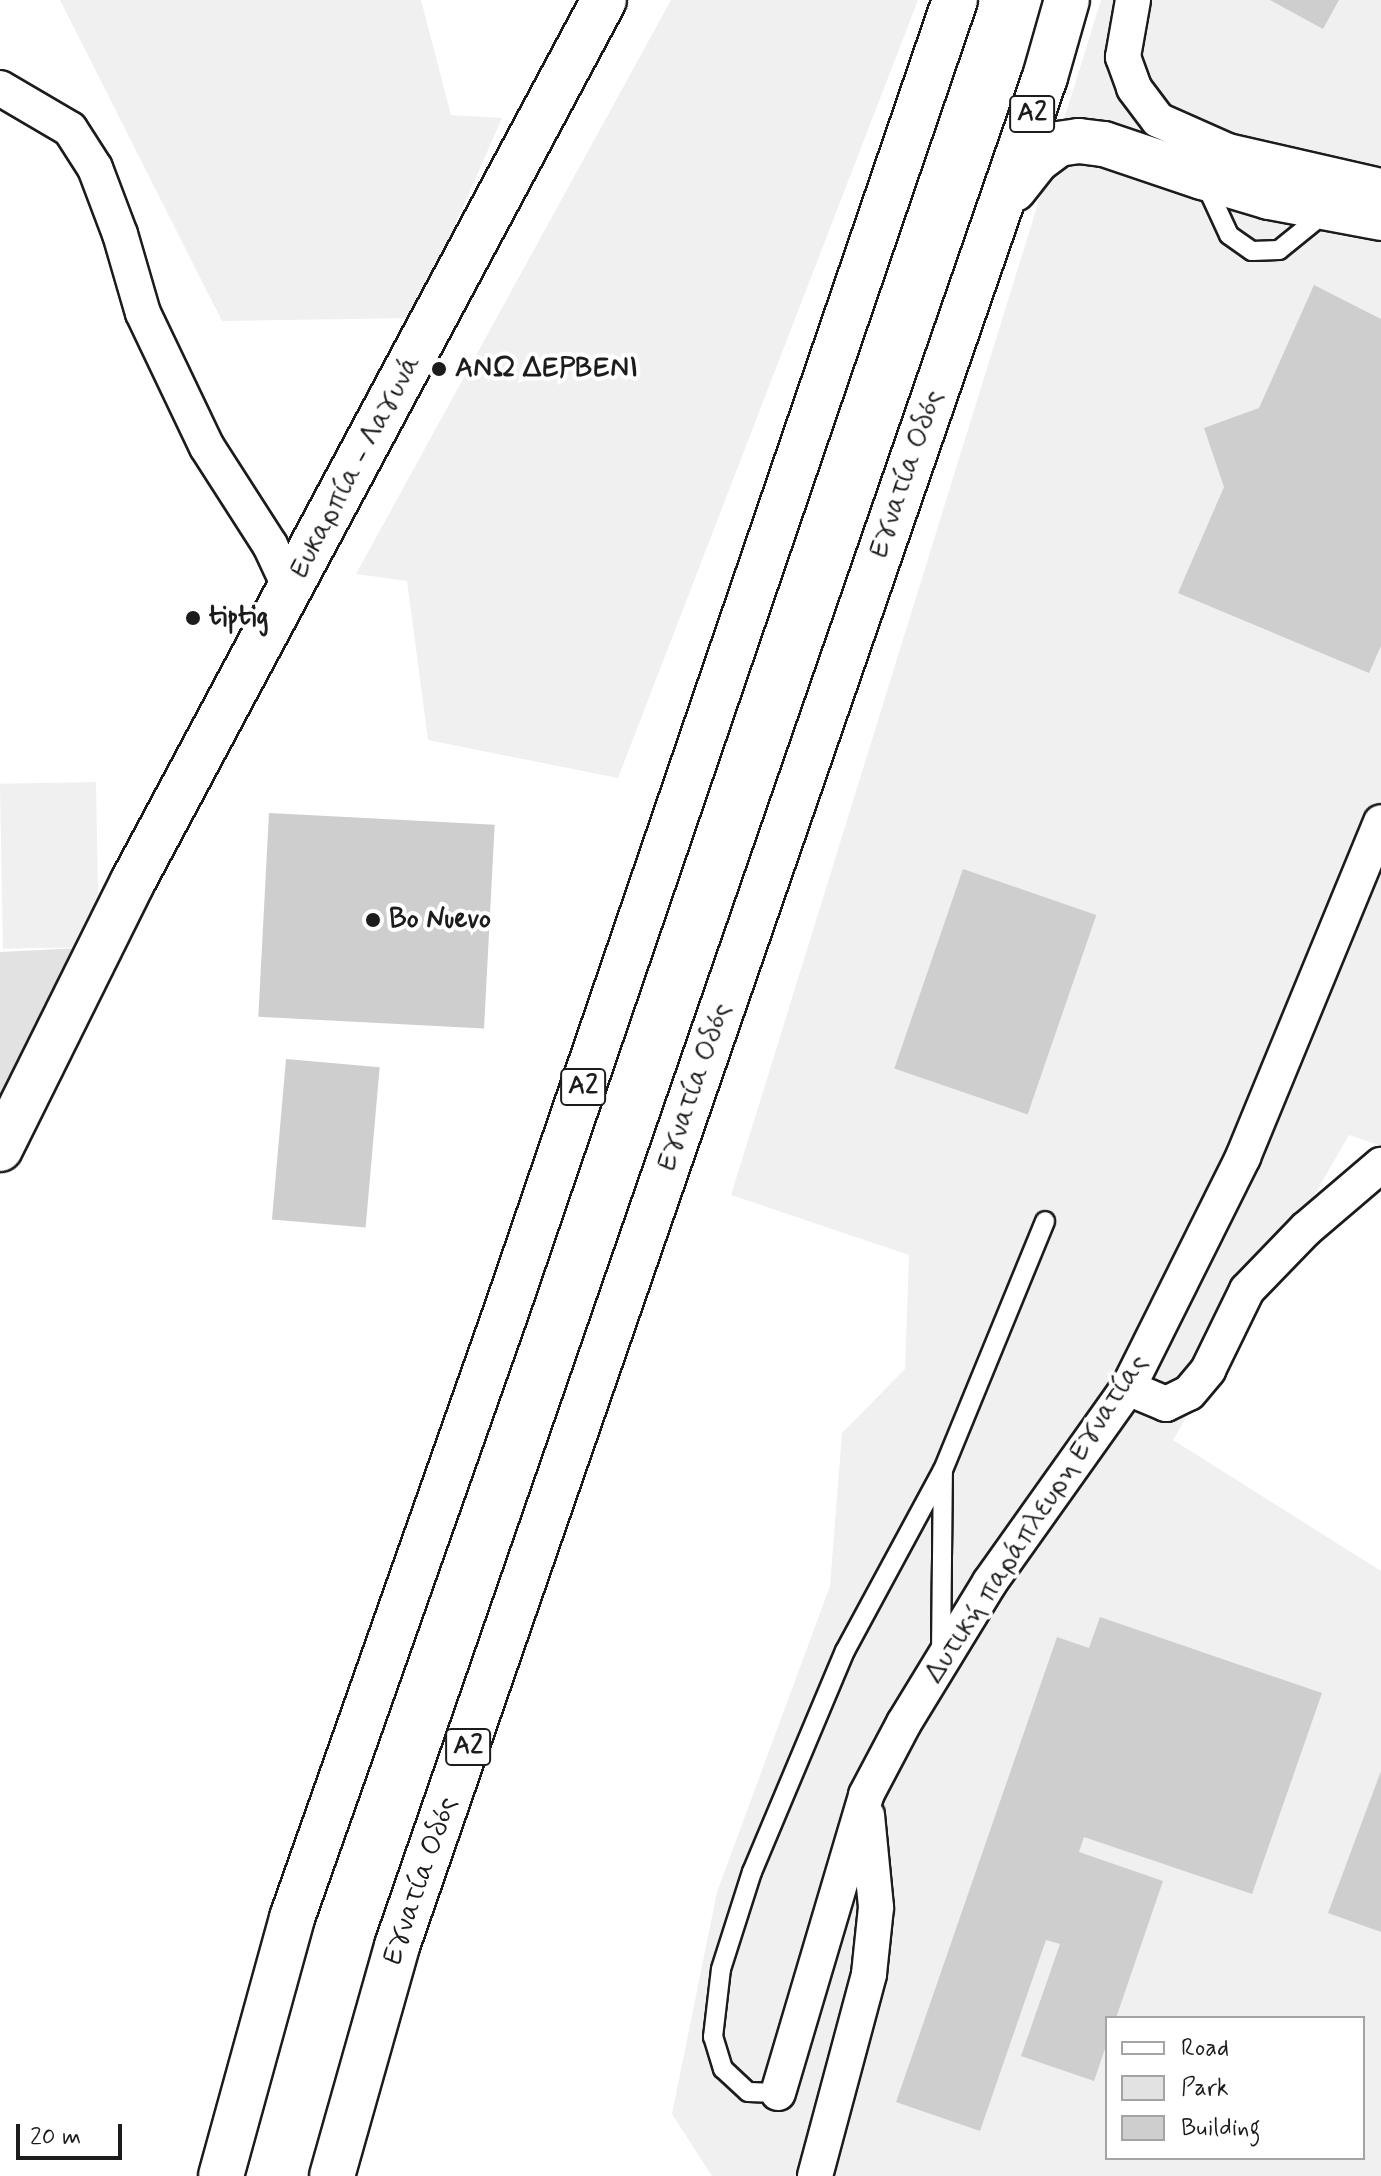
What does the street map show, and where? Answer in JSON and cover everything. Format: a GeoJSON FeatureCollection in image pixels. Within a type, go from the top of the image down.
{"type":"FeatureCollection","features":[{"type":"Feature","properties":{"kind":"main road","name":"Ευκαρπία - Λαγυνά"},"geometry":{"type":"LineString","coordinates":[[0,1149],[132,883],[604,0]]}},
{"type":"Feature","properties":{"kind":"main road","name":"Α2"},"geometry":{"type":"LineString","coordinates":[[221,2176],[292,1918],[510,1300],[955,0]]}},
{"type":"Feature","properties":{"kind":"main road","name":"Εγνατία Οδός"},"geometry":{"type":"LineString","coordinates":[[332,2176],[397,1946],[993,226],[1067,0]]}},
{"type":"Feature","properties":{"kind":"main road"},"geometry":{"type":"LineString","coordinates":[[993,226],[1019,180],[1037,160],[1058,144],[1104,144],[1269,197],[1381,218]]}},
{"type":"Feature","properties":{"kind":"street"},"geometry":{"type":"LineString","coordinates":[[1133,0],[1123,57],[1134,88],[1158,120],[1228,151],[1381,186]]}},
{"type":"Feature","properties":{"kind":"street"},"geometry":{"type":"LineString","coordinates":[[0,88],[70,129],[95,168],[120,234],[143,313],[207,447],[270,545],[291,590]]}},
{"type":"Feature","properties":{"kind":"street","name":"Δυτική παράπλευρη Εγνατίας"},"geometry":{"type":"LineString","coordinates":[[778,2093],[866,1795],[990,1582],[1128,1388],[1243,1157],[1381,822]]}},
{"type":"Feature","properties":{"kind":"street"},"geometry":{"type":"LineString","coordinates":[[1128,1388],[1166,1404],[1189,1393],[1208,1370],[1247,1290],[1306,1229],[1381,1165]]}},
{"type":"Feature","properties":{"kind":"street"},"geometry":{"type":"LineString","coordinates":[[815,2176],[869,1974],[876,1907],[866,1795]]}},
{"type":"Feature","properties":{"kind":"lane"},"geometry":{"type":"LineString","coordinates":[[1202,177],[1229,235],[1252,251],[1279,250],[1331,208]]}},
{"type":"Feature","properties":{"kind":"lane"},"geometry":{"type":"LineString","coordinates":[[778,2093],[748,2092],[723,2069],[713,2037],[721,1969],[752,1872],[839,1665],[943,1470],[1045,1221]]}},
{"type":"Feature","properties":{"kind":"lane"},"geometry":{"type":"LineString","coordinates":[[941,1663],[943,1470]]}},
{"type":"Feature","properties":{"kind":"shaded area"},"geometry":{"type":"Polygon","coordinates":[[[60,0],[421,0],[451,115],[502,118],[414,318],[222,321],[60,0]]]}},
{"type":"Feature","properties":{"kind":"shaded area"},"geometry":{"type":"Polygon","coordinates":[[[671,0],[918,0],[618,778],[428,740],[407,581],[356,574],[671,0]]]}},
{"type":"Feature","properties":{"kind":"shaded area"},"geometry":{"type":"Polygon","coordinates":[[[1101,0],[1381,0],[1381,1146],[1349,1135],[1173,1440],[1381,1571],[1381,2176],[712,2176],[672,2114],[717,1892],[830,1586],[842,1433],[905,1369],[909,1255],[731,1195],[1101,0]]]}},
{"type":"Feature","properties":{"kind":"shaded area"},"geometry":{"type":"Polygon","coordinates":[[[96,782],[99,947],[3,949],[0,784],[96,782]]]}},
{"type":"Feature","properties":{"kind":"green space"},"geometry":{"type":"Polygon","coordinates":[[[100,947],[0,1149],[0,952],[100,947]]]}},
{"type":"Feature","properties":{"kind":"building"},"geometry":{"type":"Polygon","coordinates":[[[1270,0],[1339,0],[1323,29],[1270,0]]]}},
{"type":"Feature","properties":{"kind":"building"},"geometry":{"type":"Polygon","coordinates":[[[1314,285],[1381,319],[1381,646],[1369,673],[1178,593],[1224,487],[1204,428],[1259,408],[1314,285]]]}},
{"type":"Feature","properties":{"kind":"building","name":"Bo Nuevo"},"geometry":{"type":"Polygon","coordinates":[[[269,813],[495,825],[484,1029],[258,1017],[269,813]]]}},
{"type":"Feature","properties":{"kind":"building"},"geometry":{"type":"Polygon","coordinates":[[[963,869],[1096,915],[1028,1114],[894,1069],[963,869]]]}},
{"type":"Feature","properties":{"kind":"building"},"geometry":{"type":"Polygon","coordinates":[[[286,1059],[380,1067],[366,1228],[272,1219],[286,1059]]]}},
{"type":"Feature","properties":{"kind":"building"},"geometry":{"type":"Polygon","coordinates":[[[1100,1617],[1322,1693],[1252,1894],[1084,1837],[1079,1852],[1163,1881],[1117,2016],[1105,2016],[1105,2049],[1094,2081],[1021,2056],[1060,1944],[1046,1940],[980,2131],[896,2102],[1057,1637],[1089,1648],[1100,1617]]]}},
{"type":"Feature","properties":{"kind":"building"},"geometry":{"type":"Polygon","coordinates":[[[1381,1771],[1381,1932],[1328,1913],[1381,1771]]]}},
{"type":"Feature","properties":{"kind":"place","name":"ΑΝΩ ΔΕΡΒΕΝΙ"},"geometry":{"type":"Point","coordinates":[439,369]}},
{"type":"Feature","properties":{"kind":"place","name":"tiptig"},"geometry":{"type":"Point","coordinates":[193,618]}},
{"type":"Feature","properties":{"kind":"place","name":"Bo Nuevo"},"geometry":{"type":"Point","coordinates":[373,920]}}]}
